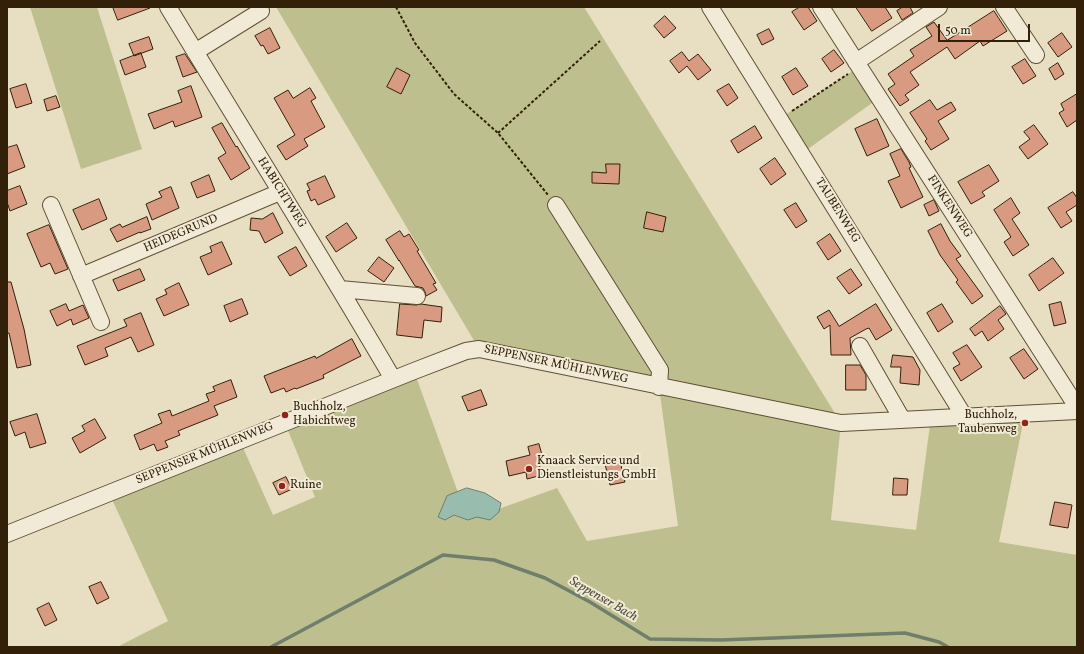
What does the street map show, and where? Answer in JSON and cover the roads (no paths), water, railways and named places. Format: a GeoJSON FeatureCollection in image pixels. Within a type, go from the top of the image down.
{"type":"FeatureCollection","features":[{"type":"Feature","properties":{"kind":"street","name":"HABICHTWEG"},"geometry":{"type":"LineString","coordinates":[[168,7],[340,289],[393,379]]}},
{"type":"Feature","properties":{"kind":"street","name":"TAUBENWEG"},"geometry":{"type":"LineString","coordinates":[[710,7],[964,416]]}},
{"type":"Feature","properties":{"kind":"street","name":"FINKENWEG"},"geometry":{"type":"LineString","coordinates":[[821,7],[1077,407]]}},
{"type":"Feature","properties":{"kind":"street"},"geometry":{"type":"LineString","coordinates":[[857,64],[939,7]]}},
{"type":"Feature","properties":{"kind":"street"},"geometry":{"type":"LineString","coordinates":[[1004,7],[1036,55]]}},
{"type":"Feature","properties":{"kind":"street"},"geometry":{"type":"LineString","coordinates":[[195,52],[261,11]]}},
{"type":"Feature","properties":{"kind":"street","name":"HEIDEGRUND"},"geometry":{"type":"LineString","coordinates":[[81,276],[280,192]]}},
{"type":"Feature","properties":{"kind":"street"},"geometry":{"type":"LineString","coordinates":[[51,205],[101,322]]}},
{"type":"Feature","properties":{"kind":"street"},"geometry":{"type":"LineString","coordinates":[[556,205],[660,370],[659,387]]}},
{"type":"Feature","properties":{"kind":"street"},"geometry":{"type":"LineString","coordinates":[[340,289],[417,296]]}},
{"type":"Feature","properties":{"kind":"street"},"geometry":{"type":"LineString","coordinates":[[860,346],[902,419]]}},
{"type":"Feature","properties":{"kind":"street","name":"SEPPENSER MÜHLENWEG"},"geometry":{"type":"LineString","coordinates":[[7,534],[393,379],[466,351],[479,349],[841,423],[1077,411]]}},
{"type":"Feature","properties":{"kind":"waterway","name":"Seppenser Bach"},"geometry":{"type":"LineString","coordinates":[[271,647],[443,555],[494,560],[545,578],[590,602],[650,639],[721,640],[905,633],[939,642],[948,647]]}},
{"type":"Feature","properties":{"kind":"place","name":"Buchholz, Habichtweg"},"geometry":{"type":"Point","coordinates":[285,415]}},
{"type":"Feature","properties":{"kind":"place","name":"Buchholz, Taubenweg"},"geometry":{"type":"Point","coordinates":[1025,423]}},
{"type":"Feature","properties":{"kind":"place","name":"Knaack Service und Dienstleistungs GmbH"},"geometry":{"type":"Point","coordinates":[529,469]}},
{"type":"Feature","properties":{"kind":"place","name":"Ruine"},"geometry":{"type":"Point","coordinates":[282,486]}}]}
